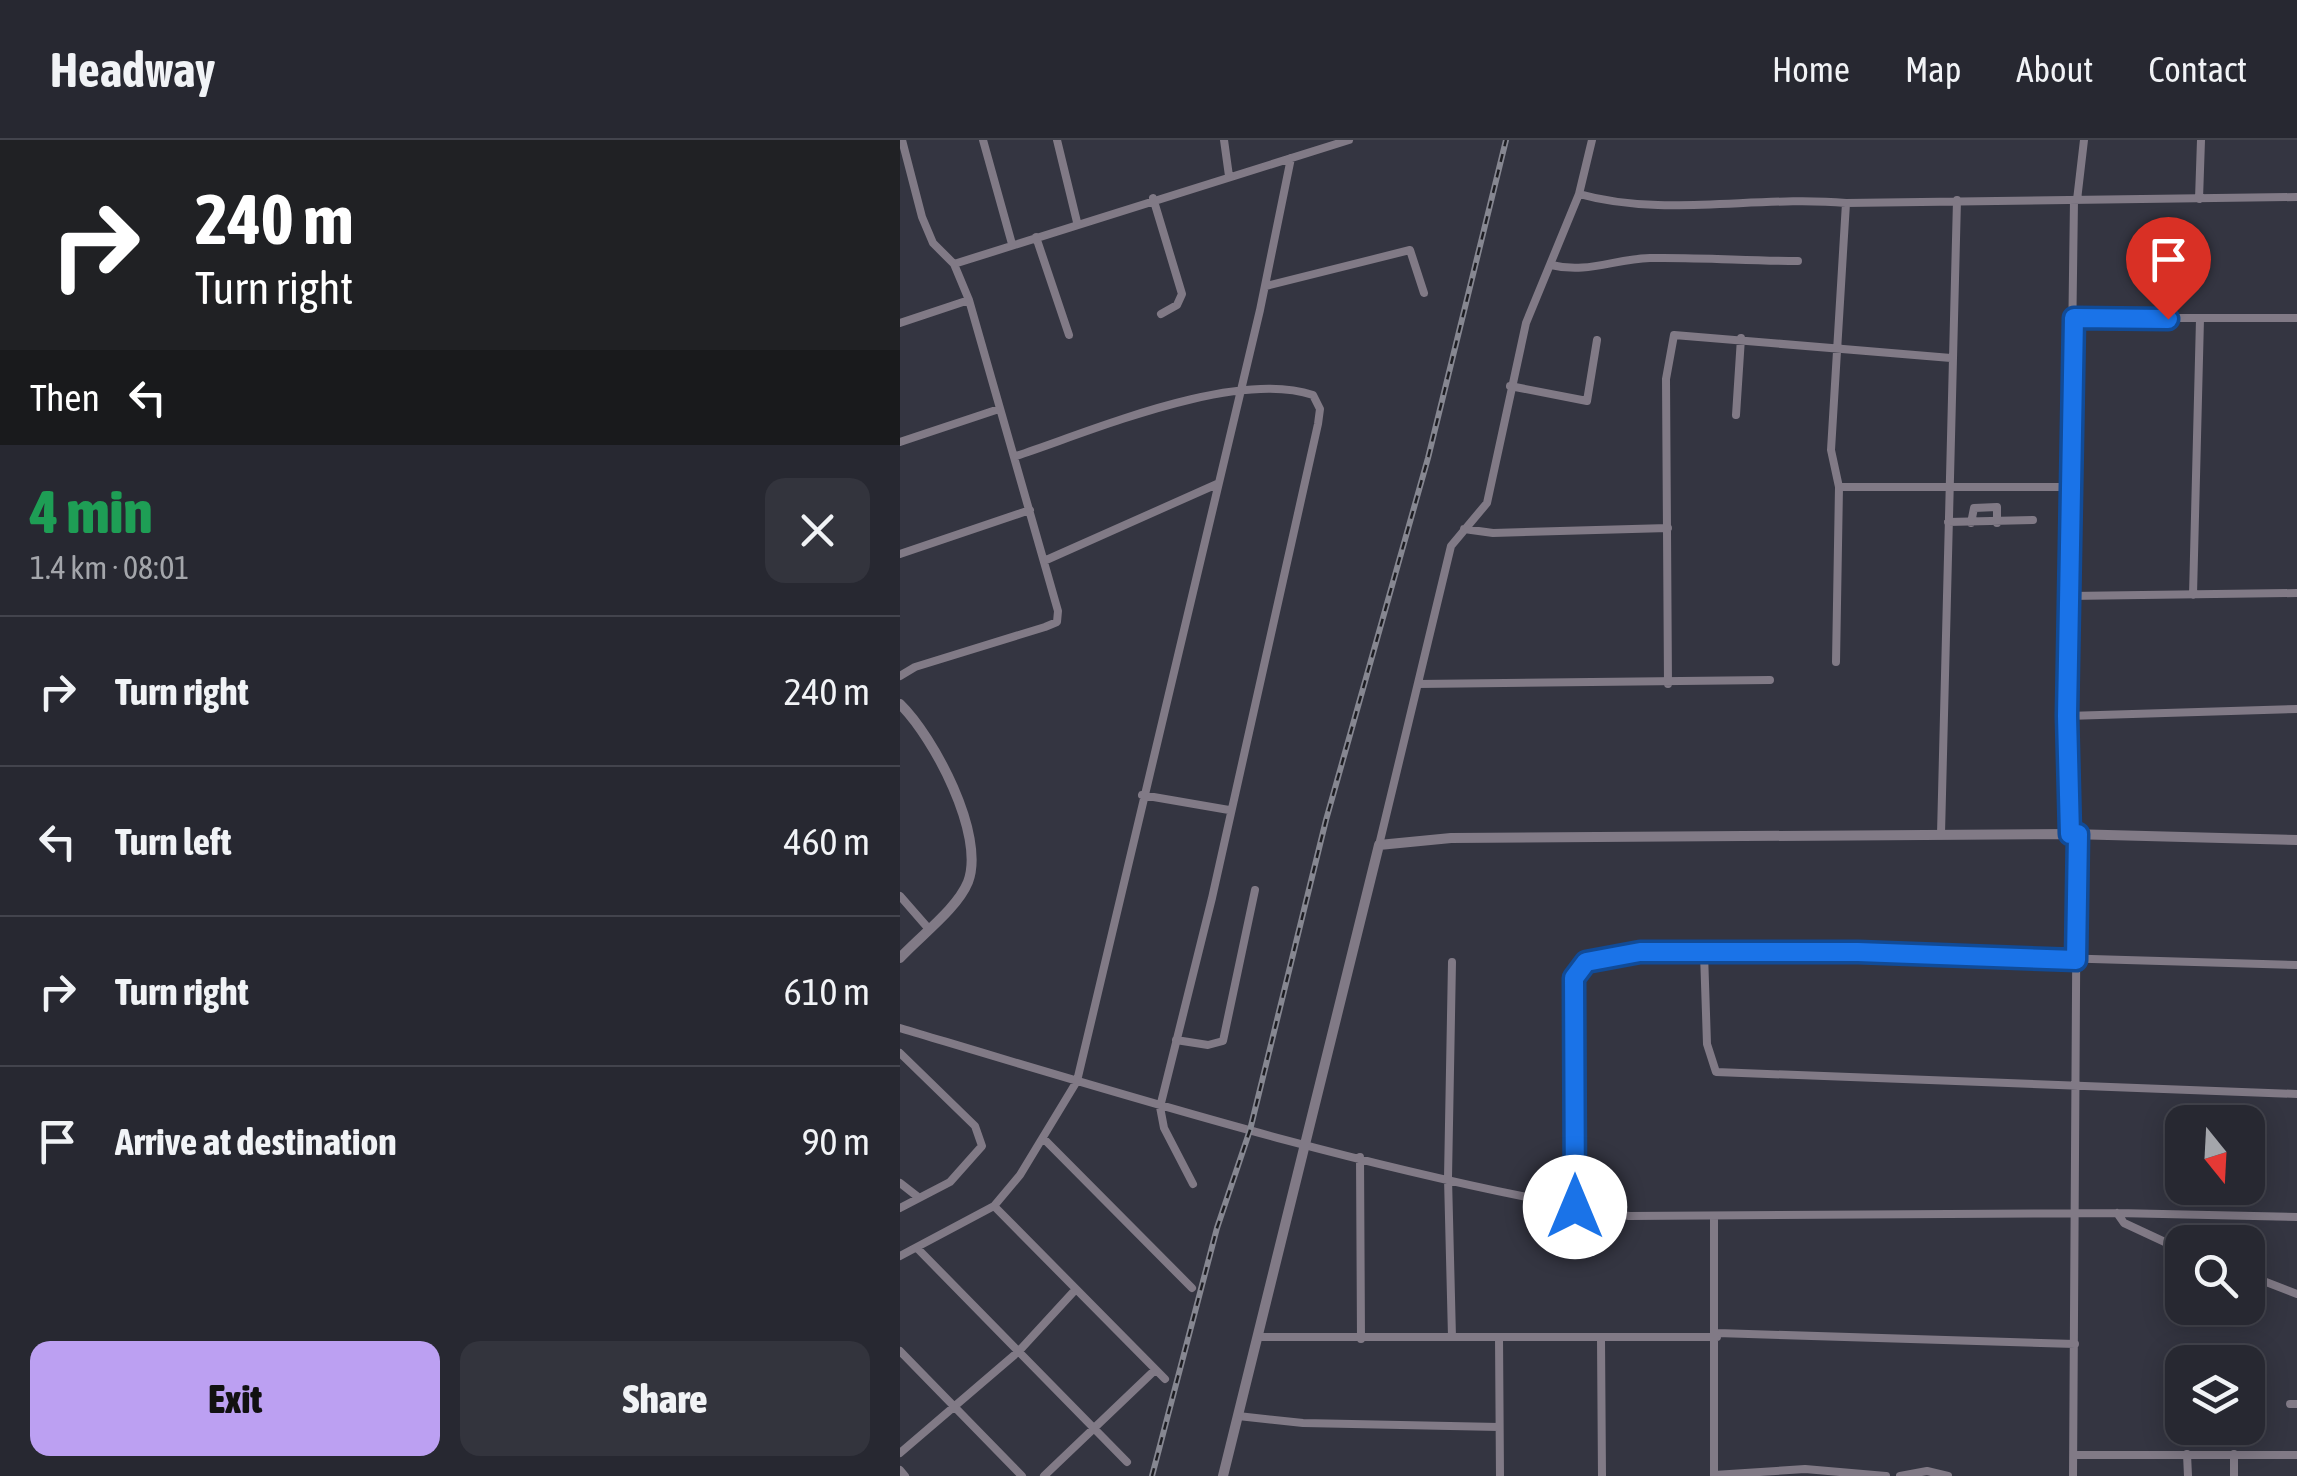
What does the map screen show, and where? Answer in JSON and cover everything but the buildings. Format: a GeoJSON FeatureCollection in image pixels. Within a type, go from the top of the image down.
{"type":"FeatureCollection","features":[{"type":"Feature","properties":{"kind":"street"},"geometry":{"type":"LineString","coordinates":[[900,676],[915,667],[1057,622],[1016,456],[968,300],[954,264],[933,243],[922,217],[902,140]]}},
{"type":"Feature","properties":{"kind":"street"},"geometry":{"type":"LineString","coordinates":[[983,140],[1012,244]]}},
{"type":"Feature","properties":{"kind":"street"},"geometry":{"type":"LineString","coordinates":[[1057,140],[1078,222]]}},
{"type":"Feature","properties":{"kind":"street"},"geometry":{"type":"LineString","coordinates":[[1224,140],[1229,176]]}},
{"type":"Feature","properties":{"kind":"street"},"geometry":{"type":"LineString","coordinates":[[1310,140],[1311,152]]}},
{"type":"Feature","properties":{"kind":"street"},"geometry":{"type":"LineString","coordinates":[[954,264],[1154,198],[1349,140]]}},
{"type":"Feature","properties":{"kind":"street"},"geometry":{"type":"LineString","coordinates":[[1223,1476],[1451,546],[1488,503],[1526,323],[1579,194],[1592,140]]}},
{"type":"Feature","properties":{"kind":"street"},"geometry":{"type":"LineString","coordinates":[[2073,1476],[2071,1213],[2076,960],[2067,716],[2076,200],[2084,140]]}},
{"type":"Feature","properties":{"kind":"street"},"geometry":{"type":"LineString","coordinates":[[2200,200],[2201,140]]}},
{"type":"Feature","properties":{"kind":"street"},"geometry":{"type":"LineString","coordinates":[[900,1256],[994,1206],[1077,1082],[1142,794],[1266,286],[1291,158]]}},
{"type":"Feature","properties":{"kind":"street"},"geometry":{"type":"LineString","coordinates":[[1579,194],[1631,204],[1777,199],[1846,203],[2297,197]]}},
{"type":"Feature","properties":{"kind":"street"},"geometry":{"type":"LineString","coordinates":[[1154,198],[1182,294],[1177,305],[1161,314]]}},
{"type":"Feature","properties":{"kind":"street"},"geometry":{"type":"LineString","coordinates":[[1941,834],[1957,200]]}},
{"type":"Feature","properties":{"kind":"street"},"geometry":{"type":"LineString","coordinates":[[1836,662],[1839,487],[1831,450],[1846,203]]}},
{"type":"Feature","properties":{"kind":"street"},"geometry":{"type":"LineString","coordinates":[[1036,237],[1069,334]]}},
{"type":"Feature","properties":{"kind":"street"},"geometry":{"type":"LineString","coordinates":[[1266,286],[1410,250],[1424,293]]}},
{"type":"Feature","properties":{"kind":"street"},"geometry":{"type":"LineString","coordinates":[[1551,265],[1597,269],[1622,259],[1654,258],[1798,262]]}},
{"type":"Feature","properties":{"kind":"street"},"geometry":{"type":"LineString","coordinates":[[900,323],[968,300]]}},
{"type":"Feature","properties":{"kind":"street"},"geometry":{"type":"LineString","coordinates":[[2074,318],[2297,318]]}},
{"type":"Feature","properties":{"kind":"street"},"geometry":{"type":"LineString","coordinates":[[2192,595],[2200,319]]}},
{"type":"Feature","properties":{"kind":"street"},"geometry":{"type":"LineString","coordinates":[[1668,684],[1666,379],[1672,338],[1680,332],[1951,358]]}},
{"type":"Feature","properties":{"kind":"street"},"geometry":{"type":"LineString","coordinates":[[1736,415],[1742,338]]}},
{"type":"Feature","properties":{"kind":"street"},"geometry":{"type":"LineString","coordinates":[[1510,386],[1586,402],[1597,340]]}},
{"type":"Feature","properties":{"kind":"street"},"geometry":{"type":"LineString","coordinates":[[1016,456],[1192,397],[1308,392],[1320,408],[1160,1107],[1164,1128],[1193,1184]]}},
{"type":"Feature","properties":{"kind":"street"},"geometry":{"type":"LineString","coordinates":[[900,442],[999,409]]}},
{"type":"Feature","properties":{"kind":"street"},"geometry":{"type":"LineString","coordinates":[[1044,560],[1217,484]]}},
{"type":"Feature","properties":{"kind":"street"},"geometry":{"type":"LineString","coordinates":[[1839,487],[2071,487]]}},
{"type":"Feature","properties":{"kind":"street"},"geometry":{"type":"LineString","coordinates":[[1971,523],[1974,508],[1982,506],[1997,507],[1997,523]]}},
{"type":"Feature","properties":{"kind":"street"},"geometry":{"type":"LineString","coordinates":[[900,554],[1030,510]]}},
{"type":"Feature","properties":{"kind":"street"},"geometry":{"type":"LineString","coordinates":[[1948,522],[2034,520]]}},
{"type":"Feature","properties":{"kind":"street"},"geometry":{"type":"LineString","coordinates":[[1464,529],[1493,533],[1668,528]]}},
{"type":"Feature","properties":{"kind":"street"},"geometry":{"type":"LineString","coordinates":[[2069,596],[2297,593]]}},
{"type":"Feature","properties":{"kind":"street"},"geometry":{"type":"LineString","coordinates":[[1418,684],[1770,680]]}},
{"type":"Feature","properties":{"kind":"street"},"geometry":{"type":"LineString","coordinates":[[900,704],[942,760],[971,854],[962,892],[900,958]]}},
{"type":"Feature","properties":{"kind":"street"},"geometry":{"type":"LineString","coordinates":[[2067,716],[2297,709]]}},
{"type":"Feature","properties":{"kind":"street"},"geometry":{"type":"LineString","coordinates":[[1142,794],[1229,810]]}},
{"type":"Feature","properties":{"kind":"street"},"geometry":{"type":"LineString","coordinates":[[1380,844],[1451,838],[1941,834],[2297,840]]}},
{"type":"Feature","properties":{"kind":"street"},"geometry":{"type":"LineString","coordinates":[[1176,1040],[1208,1045],[1223,1040],[1255,890]]}},
{"type":"Feature","properties":{"kind":"street"},"geometry":{"type":"LineString","coordinates":[[900,896],[928,928]]}},
{"type":"Feature","properties":{"kind":"street"},"geometry":{"type":"LineString","coordinates":[[1575,1207],[1574,978],[1586,962],[1616,954],[1858,952],[2297,965]]}},
{"type":"Feature","properties":{"kind":"street"},"geometry":{"type":"LineString","coordinates":[[1704,953],[1708,1044],[1716,1072],[2074,1089],[2297,1094]]}},
{"type":"Feature","properties":{"kind":"street"},"geometry":{"type":"LineString","coordinates":[[1452,962],[1448,1178],[1452,1337]]}},
{"type":"Feature","properties":{"kind":"street"},"geometry":{"type":"LineString","coordinates":[[900,1028],[1160,1107],[1360,1158],[1629,1216],[2117,1213],[2297,1218]]}},
{"type":"Feature","properties":{"kind":"street"},"geometry":{"type":"LineString","coordinates":[[900,1052],[975,1126],[982,1146],[950,1182],[900,1208]]}},
{"type":"Feature","properties":{"kind":"street"},"geometry":{"type":"LineString","coordinates":[[1043,1138],[1192,1288]]}},
{"type":"Feature","properties":{"kind":"street"},"geometry":{"type":"LineString","coordinates":[[1360,1158],[1361,1339]]}},
{"type":"Feature","properties":{"kind":"street"},"geometry":{"type":"LineString","coordinates":[[900,1183],[918,1198]]}},
{"type":"Feature","properties":{"kind":"street"},"geometry":{"type":"LineString","coordinates":[[994,1206],[1165,1379]]}},
{"type":"Feature","properties":{"kind":"street"},"geometry":{"type":"LineString","coordinates":[[2117,1213],[2124,1223],[2165,1242]]}},
{"type":"Feature","properties":{"kind":"street"},"geometry":{"type":"LineString","coordinates":[[1714,1217],[1714,1476],[1806,1469],[1886,1476]]}},
{"type":"Feature","properties":{"kind":"street"},"geometry":{"type":"LineString","coordinates":[[918,1248],[1127,1462]]}},
{"type":"Feature","properties":{"kind":"street"},"geometry":{"type":"LineString","coordinates":[[2265,1282],[2297,1294]]}},
{"type":"Feature","properties":{"kind":"street"},"geometry":{"type":"LineString","coordinates":[[900,1453],[1019,1351],[1076,1289]]}},
{"type":"Feature","properties":{"kind":"street"},"geometry":{"type":"LineString","coordinates":[[1259,1337],[1717,1336],[2074,1344]]}},
{"type":"Feature","properties":{"kind":"street"},"geometry":{"type":"LineString","coordinates":[[1499,1337],[1500,1476]]}},
{"type":"Feature","properties":{"kind":"street"},"geometry":{"type":"LineString","coordinates":[[1601,1339],[1602,1476]]}},
{"type":"Feature","properties":{"kind":"street"},"geometry":{"type":"LineString","coordinates":[[900,1352],[1022,1476]]}},
{"type":"Feature","properties":{"kind":"street"},"geometry":{"type":"LineString","coordinates":[[1044,1476],[1155,1370]]}},
{"type":"Feature","properties":{"kind":"street"},"geometry":{"type":"LineString","coordinates":[[1238,1416],[1303,1423],[1499,1428]]}},
{"type":"Feature","properties":{"kind":"street"},"geometry":{"type":"LineString","coordinates":[[2187,1454],[2188,1476]]}},
{"type":"Feature","properties":{"kind":"street"},"geometry":{"type":"LineString","coordinates":[[2234,1454],[2234,1476]]}},
{"type":"Feature","properties":{"kind":"street"},"geometry":{"type":"LineString","coordinates":[[2074,1455],[2297,1455]]}},
{"type":"Feature","properties":{"kind":"street"},"geometry":{"type":"LineString","coordinates":[[1714,1465],[1734,1475]]}},
{"type":"Feature","properties":{"kind":"street"},"geometry":{"type":"LineString","coordinates":[[900,1470],[906,1476]]}},
{"type":"Feature","properties":{"kind":"street"},"geometry":{"type":"LineString","coordinates":[[1900,1476],[1927,1472],[1948,1476]]}},
{"type":"Feature","properties":{"kind":"railway"},"geometry":{"type":"LineString","coordinates":[[1152,1476],[1217,1228],[1250,1130],[1326,820],[1428,458],[1506,140]]}},
{"type":"Feature","properties":{"kind":"route"},"geometry":{"type":"LineString","coordinates":[[1575,1207],[1574,978],[1586,962],[1640,952],[1858,952],[2076,960],[2078,834],[2070,834],[2067,716],[2074,318],[2168,319]]}}]}
